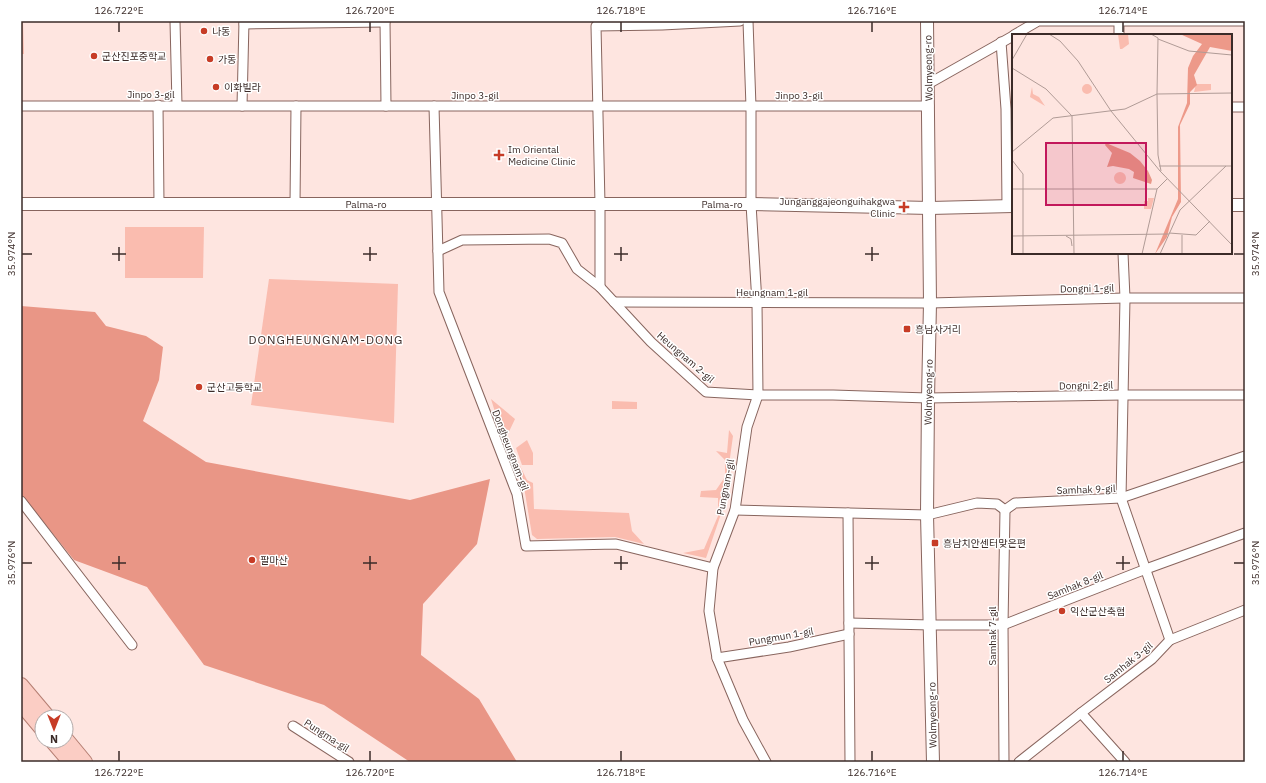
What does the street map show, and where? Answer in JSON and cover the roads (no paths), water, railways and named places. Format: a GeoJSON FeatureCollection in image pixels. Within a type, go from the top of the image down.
{"type":"FeatureCollection","features":[{"type":"Feature","properties":{"kind":"main road"},"geometry":{"type":"LineString","coordinates":[[21,685],[41,709]]}},
{"type":"Feature","properties":{"kind":"main road"},"geometry":{"type":"LineString","coordinates":[[21,704],[34,719]]}},
{"type":"Feature","properties":{"kind":"main road"},"geometry":{"type":"LineString","coordinates":[[59,749],[70,762]]}},
{"type":"Feature","properties":{"kind":"main road"},"geometry":{"type":"LineString","coordinates":[[74,749],[85,762]]}},
{"type":"Feature","properties":{"kind":"street"},"geometry":{"type":"LineString","coordinates":[[175,21],[177,105]]}},
{"type":"Feature","properties":{"kind":"street"},"geometry":{"type":"LineString","coordinates":[[242,106],[244,22],[314,23],[385,21],[386,106]]}},
{"type":"Feature","properties":{"kind":"street"},"geometry":{"type":"LineString","coordinates":[[600,287],[599,106],[596,26],[740,21]]}},
{"type":"Feature","properties":{"kind":"street","name":"Pungnam-gil"},"geometry":{"type":"LineString","coordinates":[[748,21],[751,106],[751,204],[757,303],[758,395],[747,427],[735,510],[713,568],[709,611],[717,658],[743,720],[766,762]]}},
{"type":"Feature","properties":{"kind":"street","name":"Wolmyeong-ro"},"geometry":{"type":"LineString","coordinates":[[927,21],[930,208],[928,515],[933,762]]}},
{"type":"Feature","properties":{"kind":"street"},"geometry":{"type":"LineString","coordinates":[[1015,34],[1038,21],[1245,21]]}},
{"type":"Feature","properties":{"kind":"street"},"geometry":{"type":"LineString","coordinates":[[1119,21],[1119,34]]}},
{"type":"Feature","properties":{"kind":"street"},"geometry":{"type":"LineString","coordinates":[[928,84],[1012,36]]}},
{"type":"Feature","properties":{"kind":"street","name":"Palma-ro"},"geometry":{"type":"LineString","coordinates":[[21,204],[751,204],[930,208],[1010,206],[1009,110],[1001,42]]}},
{"type":"Feature","properties":{"kind":"street"},"geometry":{"type":"LineString","coordinates":[[158,105],[159,204]]}},
{"type":"Feature","properties":{"kind":"street","name":"Jinpo 3-gil"},"geometry":{"type":"LineString","coordinates":[[21,106],[929,106]]}},
{"type":"Feature","properties":{"kind":"street"},"geometry":{"type":"LineString","coordinates":[[296,106],[296,204]]}},
{"type":"Feature","properties":{"kind":"street"},"geometry":{"type":"LineString","coordinates":[[434,106],[437,204]]}},
{"type":"Feature","properties":{"kind":"street"},"geometry":{"type":"LineString","coordinates":[[1232,107],[1245,107]]}},
{"type":"Feature","properties":{"kind":"street","name":"Dongheungnam-gil"},"geometry":{"type":"LineString","coordinates":[[437,204],[439,292],[517,494],[526,546],[616,544],[713,568]]}},
{"type":"Feature","properties":{"kind":"street"},"geometry":{"type":"LineString","coordinates":[[1232,205],[1245,205]]}},
{"type":"Feature","properties":{"kind":"street","name":"Heungnam 2-gil"},"geometry":{"type":"LineString","coordinates":[[438,251],[462,240],[549,239],[562,242],[577,269],[600,287],[651,342],[706,392],[758,395],[834,395],[928,398]]}},
{"type":"Feature","properties":{"kind":"street"},"geometry":{"type":"LineString","coordinates":[[1123,254],[1125,298],[1121,498],[1170,640],[1245,610]]}},
{"type":"Feature","properties":{"kind":"street","name":"Dongni 1-gil"},"geometry":{"type":"LineString","coordinates":[[930,303],[1125,298],[1245,298]]}},
{"type":"Feature","properties":{"kind":"street","name":"Heungnam 1-gil"},"geometry":{"type":"LineString","coordinates":[[614,302],[930,303]]}},
{"type":"Feature","properties":{"kind":"street","name":"Dongni 2-gil"},"geometry":{"type":"LineString","coordinates":[[928,398],[1245,395]]}},
{"type":"Feature","properties":{"kind":"street","name":"Samhak 9-gil"},"geometry":{"type":"LineString","coordinates":[[1005,510],[1015,503],[1121,498],[1245,456]]}},
{"type":"Feature","properties":{"kind":"street"},"geometry":{"type":"LineString","coordinates":[[21,501],[132,645]]}},
{"type":"Feature","properties":{"kind":"street"},"geometry":{"type":"LineString","coordinates":[[735,510],[928,515],[977,503],[997,504],[1005,510]]}},
{"type":"Feature","properties":{"kind":"street","name":"Samhak 7-gil"},"geometry":{"type":"LineString","coordinates":[[1004,762],[1003,626],[1005,510]]}},
{"type":"Feature","properties":{"kind":"street"},"geometry":{"type":"LineString","coordinates":[[848,513],[850,762]]}},
{"type":"Feature","properties":{"kind":"street","name":"Samhak 8-gil"},"geometry":{"type":"LineString","coordinates":[[931,625],[1003,626],[1146,569],[1245,532]]}},
{"type":"Feature","properties":{"kind":"street"},"geometry":{"type":"LineString","coordinates":[[849,623],[931,625]]}},
{"type":"Feature","properties":{"kind":"street","name":"Pungmun 1-gil"},"geometry":{"type":"LineString","coordinates":[[717,658],[789,647],[849,634]]}},
{"type":"Feature","properties":{"kind":"street","name":"Samhak 3-gil"},"geometry":{"type":"LineString","coordinates":[[1019,762],[1080,713],[1152,659],[1170,640]]}},
{"type":"Feature","properties":{"kind":"street"},"geometry":{"type":"LineString","coordinates":[[1080,713],[1125,762]]}},
{"type":"Feature","properties":{"kind":"street","name":"Pungma-gil"},"geometry":{"type":"LineString","coordinates":[[293,726],[349,762]]}},
{"type":"Feature","properties":{"kind":"place","name":"나동"},"geometry":{"type":"Point","coordinates":[204,31]}},
{"type":"Feature","properties":{"kind":"place","name":"군산진포중학교"},"geometry":{"type":"Point","coordinates":[94,56]}},
{"type":"Feature","properties":{"kind":"place","name":"가동"},"geometry":{"type":"Point","coordinates":[210,59]}},
{"type":"Feature","properties":{"kind":"place","name":"이화빌라"},"geometry":{"type":"Point","coordinates":[216,87]}},
{"type":"Feature","properties":{"kind":"place","name":"Im Oriental Medicine Clinic"},"geometry":{"type":"Point","coordinates":[499,155]}},
{"type":"Feature","properties":{"kind":"place","name":"Junganggajeonguihakgwa Clinic"},"geometry":{"type":"Point","coordinates":[904,207]}},
{"type":"Feature","properties":{"kind":"place","name":"흥남사거리"},"geometry":{"type":"Point","coordinates":[907,329]}},
{"type":"Feature","properties":{"kind":"place","name":"군산고등학교"},"geometry":{"type":"Point","coordinates":[199,387]}},
{"type":"Feature","properties":{"kind":"place","name":"흥남치안센터맞은편"},"geometry":{"type":"Point","coordinates":[935,543]}},
{"type":"Feature","properties":{"kind":"place","name":"팔마산"},"geometry":{"type":"Point","coordinates":[252,560]}},
{"type":"Feature","properties":{"kind":"place","name":"익산군산축협"},"geometry":{"type":"Point","coordinates":[1062,611]}},
{"type":"Feature","properties":{"kind":"district","name":"DONGHEUNGNAM-DONG"},"geometry":{"type":"Point","coordinates":[326,340]}}]}
